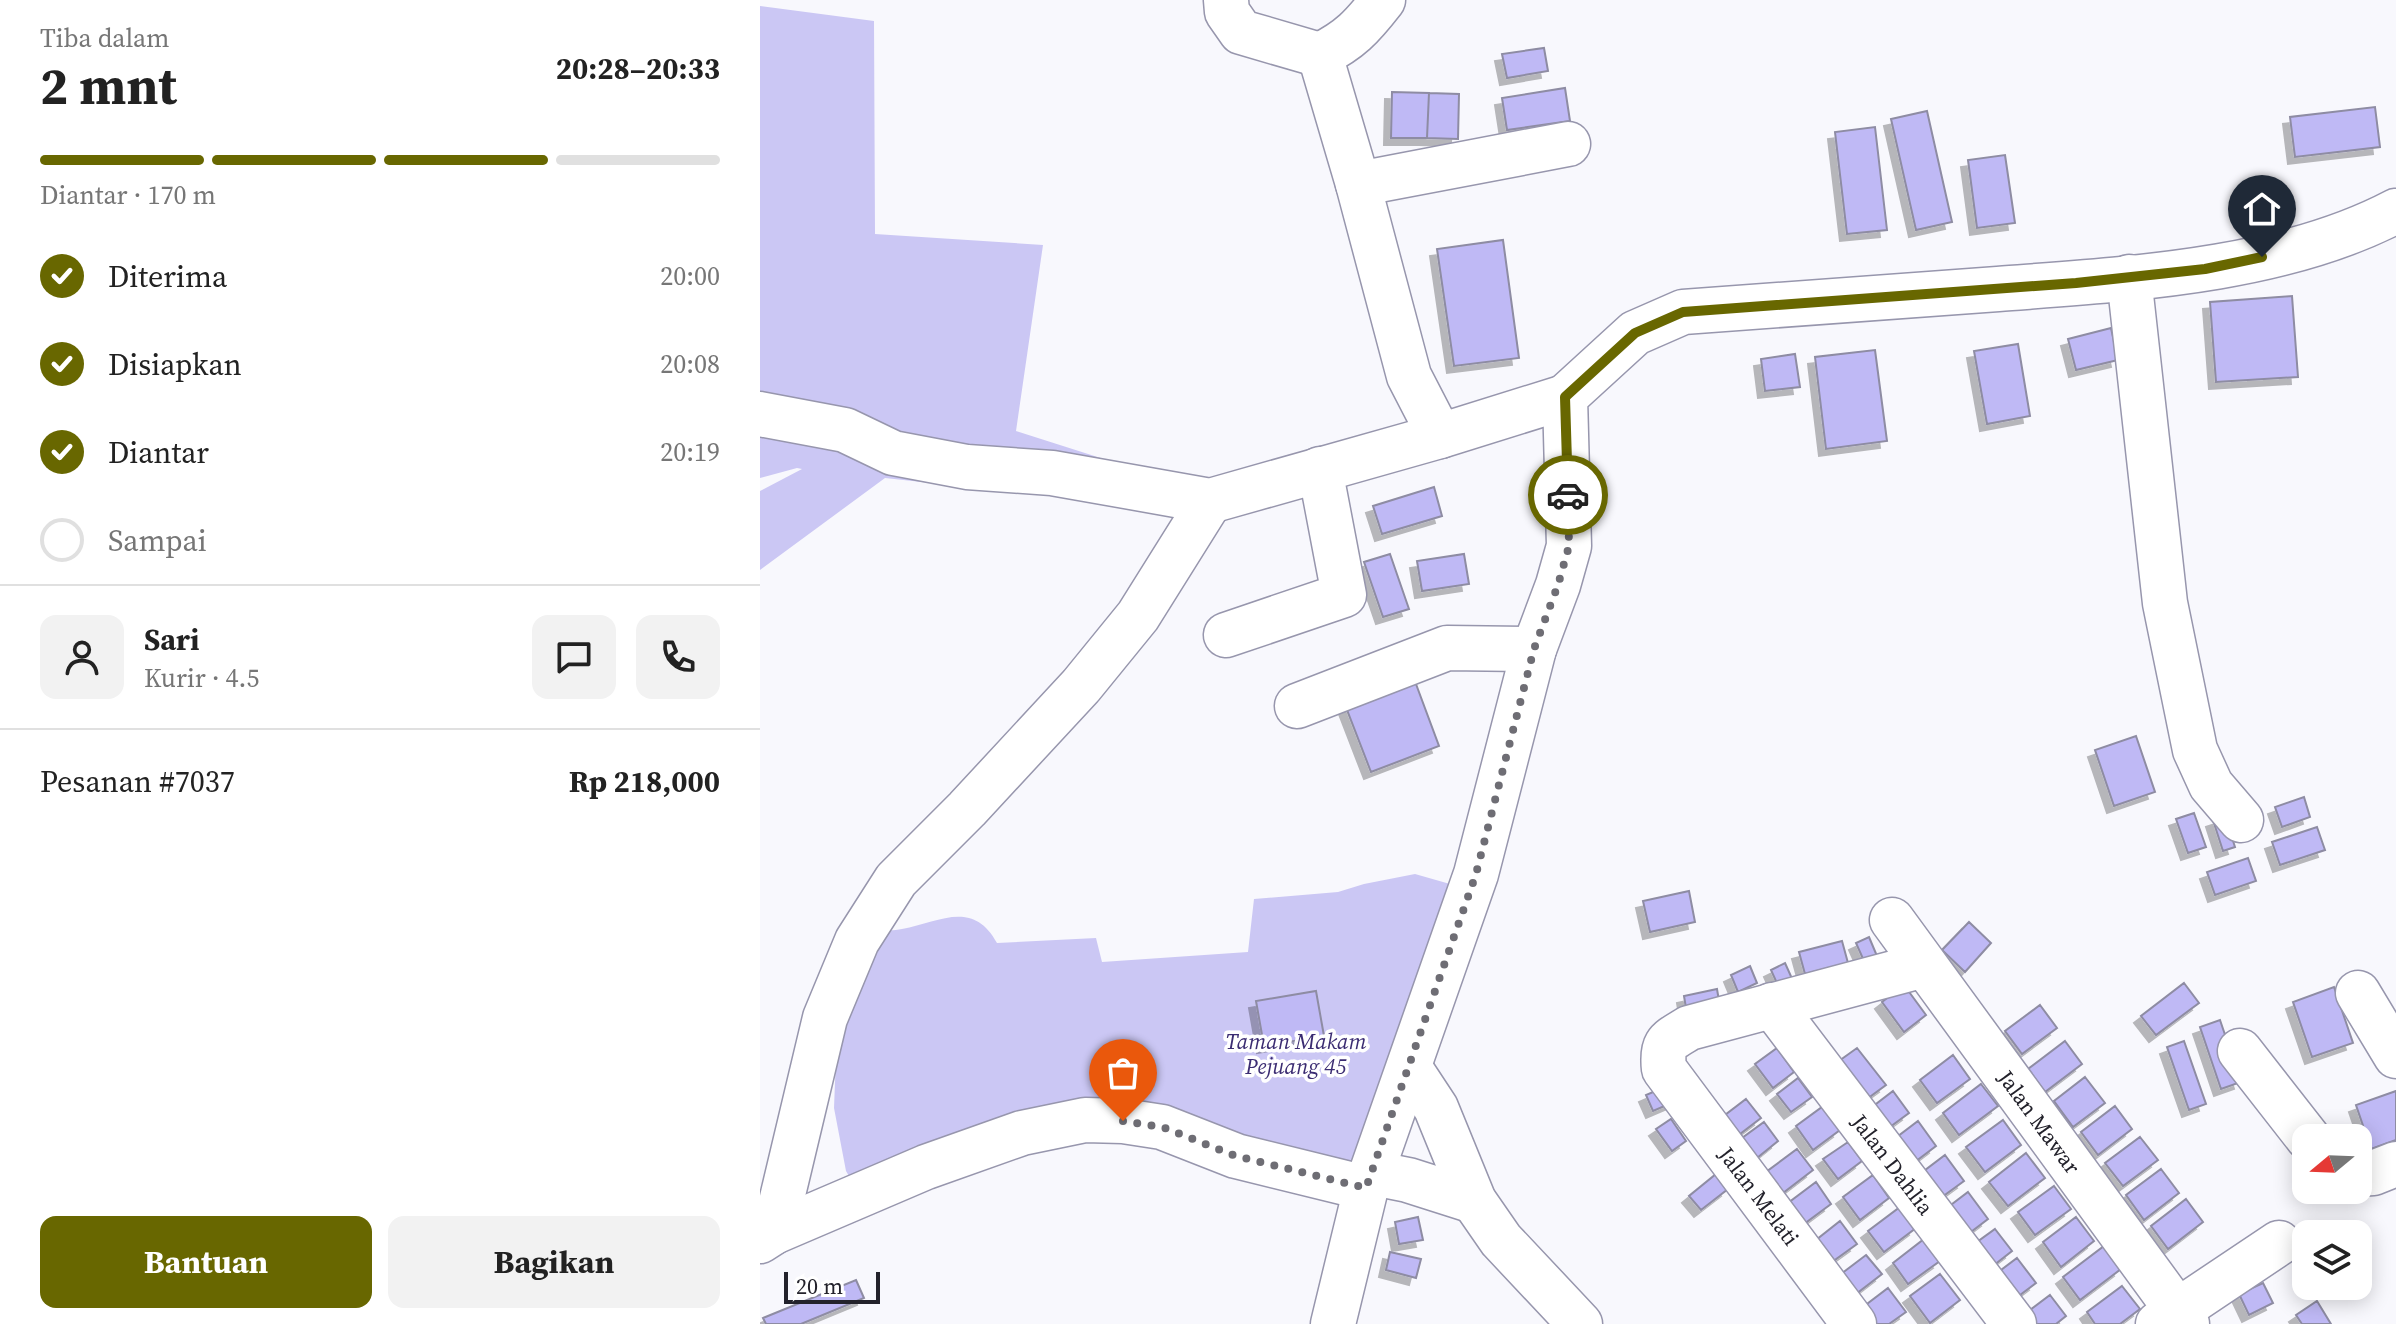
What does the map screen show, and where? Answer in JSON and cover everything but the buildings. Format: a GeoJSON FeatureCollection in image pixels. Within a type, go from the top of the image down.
{"type":"FeatureCollection","features":[{"type":"Feature","properties":{"kind":"street"},"geometry":{"type":"LineString","coordinates":[[1226,0],[1227,12],[1241,32],[1320,55],[1345,43],[1383,0]]}},
{"type":"Feature","properties":{"kind":"street"},"geometry":{"type":"LineString","coordinates":[[1320,55],[1409,376],[1440,436]]}},
{"type":"Feature","properties":{"kind":"street"},"geometry":{"type":"LineString","coordinates":[[1358,184],[1568,144]]}},
{"type":"Feature","properties":{"kind":"street"},"geometry":{"type":"LineString","coordinates":[[760,414],[845,430],[893,453],[967,467],[1052,473],[1210,501],[1565,397],[1635,333],[1683,312],[2060,285],[2205,269],[2290,252],[2376,222],[2396,211]]}},
{"type":"Feature","properties":{"kind":"street"},"geometry":{"type":"LineString","coordinates":[[2129,277],[2165,603],[2195,750],[2211,785],[2241,820]]}},
{"type":"Feature","properties":{"kind":"street"},"geometry":{"type":"LineString","coordinates":[[1333,1324],[1370,1180],[1476,874],[1534,649],[1569,546],[1565,397]]}},
{"type":"Feature","properties":{"kind":"street"},"geometry":{"type":"LineString","coordinates":[[1226,635],[1344,595],[1320,469]]}},
{"type":"Feature","properties":{"kind":"street"},"geometry":{"type":"LineString","coordinates":[[767,1236],[825,1018],[857,941],[896,880],[1081,686],[1138,616],[1210,501]]}},
{"type":"Feature","properties":{"kind":"street"},"geometry":{"type":"LineString","coordinates":[[1297,706],[1447,648],[1534,649]]}},
{"type":"Feature","properties":{"kind":"street","name":"Jalan Mawar"},"geometry":{"type":"LineString","coordinates":[[1892,920],[2174,1320]]}},
{"type":"Feature","properties":{"kind":"street"},"geometry":{"type":"LineString","coordinates":[[1772,1005],[1924,965]]}},
{"type":"Feature","properties":{"kind":"street"},"geometry":{"type":"LineString","coordinates":[[2358,993],[2396,1056]]}},
{"type":"Feature","properties":{"kind":"street","name":"Jalan Melati"},"geometry":{"type":"LineString","coordinates":[[1772,1005],[1689,1028],[1667,1041],[1662,1052],[1664,1069],[1854,1324]]}},
{"type":"Feature","properties":{"kind":"street","name":"Jalan Dahlia"},"geometry":{"type":"LineString","coordinates":[[1772,1005],[2014,1324]]}},
{"type":"Feature","properties":{"kind":"street"},"geometry":{"type":"LineString","coordinates":[[2240,1051],[2297,1124]]}},
{"type":"Feature","properties":{"kind":"street"},"geometry":{"type":"LineString","coordinates":[[1409,1067],[1436,1108],[1474,1201],[1501,1240],[1580,1324]]}},
{"type":"Feature","properties":{"kind":"street"},"geometry":{"type":"LineString","coordinates":[[767,1236],[926,1167],[1022,1133],[1085,1120],[1123,1121],[1162,1127],[1236,1156],[1370,1180],[1408,1180],[1474,1201]]}},
{"type":"Feature","properties":{"kind":"street"},"geometry":{"type":"LineString","coordinates":[[2372,1173],[2396,1164]]}},
{"type":"Feature","properties":{"kind":"street"},"geometry":{"type":"LineString","coordinates":[[2174,1320],[2279,1243]]}},
{"type":"Feature","properties":{"kind":"green space"},"geometry":{"type":"Polygon","coordinates":[[[760,6],[874,21],[875,234],[1043,245],[1016,431],[1179,483],[1150,507],[885,478],[760,570],[760,491],[802,469],[760,478],[760,6]]]}},
{"type":"Feature","properties":{"kind":"green space","name":"Taman Makam Pejuang 45"},"geometry":{"type":"Polygon","coordinates":[[[1415,874],[1471,890],[1366,1188],[1085,1120],[860,1195],[846,1171],[834,1108],[836,1057],[877,931],[899,930],[942,919],[966,917],[988,929],[997,943],[1096,938],[1102,962],[1248,952],[1254,899],[1338,892],[1415,874]]]}},
{"type":"Feature","properties":{"kind":"way so far"},"geometry":{"type":"LineString","coordinates":[[1123,1121],[1162,1127],[1236,1156],[1366,1188],[1476,874],[1534,649],[1569,546],[1568,495]]}},
{"type":"Feature","properties":{"kind":"route"},"geometry":{"type":"LineString","coordinates":[[1568,495],[1565,397],[1635,333],[1683,312],[2076,283],[2205,269],[2262,257]]}}]}
